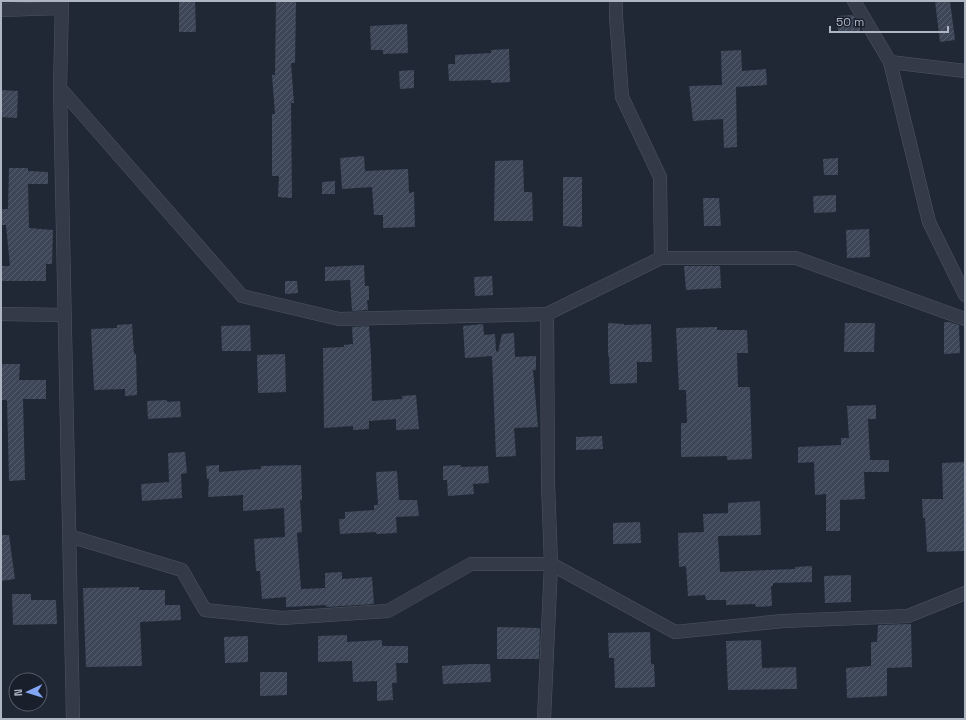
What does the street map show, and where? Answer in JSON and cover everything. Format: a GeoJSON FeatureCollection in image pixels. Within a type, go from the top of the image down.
{"type":"FeatureCollection","features":[{"type":"Feature","properties":{"kind":"street"},"geometry":{"type":"LineString","coordinates":[[616,1],[622,96],[660,177],[661,258]]}},
{"type":"Feature","properties":{"kind":"street"},"geometry":{"type":"LineString","coordinates":[[854,1],[890,62],[929,222],[965,296]]}},
{"type":"Feature","properties":{"kind":"street"},"geometry":{"type":"LineString","coordinates":[[1,10],[62,5],[60,88],[73,719]]}},
{"type":"Feature","properties":{"kind":"street"},"geometry":{"type":"LineString","coordinates":[[890,62],[965,72]]}},
{"type":"Feature","properties":{"kind":"street"},"geometry":{"type":"LineString","coordinates":[[60,88],[242,296],[339,319],[548,314],[661,258],[796,258],[965,319]]}},
{"type":"Feature","properties":{"kind":"street"},"geometry":{"type":"LineString","coordinates":[[1,314],[65,315]]}},
{"type":"Feature","properties":{"kind":"street"},"geometry":{"type":"LineString","coordinates":[[544,719],[551,564],[548,483],[548,314]]}},
{"type":"Feature","properties":{"kind":"street"},"geometry":{"type":"LineString","coordinates":[[69,536],[182,570],[205,610],[282,618],[388,611],[471,564],[551,564],[675,632],[783,621],[908,616],[965,593]]}},
{"type":"Feature","properties":{"kind":"building"},"geometry":{"type":"Polygon","coordinates":[[[179,1],[195,1],[196,32],[179,32],[179,1]]]}},
{"type":"Feature","properties":{"kind":"building"},"geometry":{"type":"Polygon","coordinates":[[[276,1],[296,1],[295,63],[291,63],[294,103],[291,103],[292,198],[278,197],[279,176],[272,176],[272,114],[275,114],[272,75],[275,75],[276,1]]]}},
{"type":"Feature","properties":{"kind":"building"},"geometry":{"type":"Polygon","coordinates":[[[935,1],[950,1],[955,40],[940,42],[935,1]]]}},
{"type":"Feature","properties":{"kind":"building"},"geometry":{"type":"Polygon","coordinates":[[[853,15],[860,26],[860,31],[838,32],[837,16],[853,15]]]}},
{"type":"Feature","properties":{"kind":"building"},"geometry":{"type":"Polygon","coordinates":[[[407,24],[408,53],[383,54],[383,50],[371,50],[370,26],[407,24]]]}},
{"type":"Feature","properties":{"kind":"building"},"geometry":{"type":"Polygon","coordinates":[[[509,49],[510,82],[491,83],[491,80],[449,81],[448,64],[455,64],[455,55],[491,53],[491,50],[509,49]]]}},
{"type":"Feature","properties":{"kind":"building"},"geometry":{"type":"Polygon","coordinates":[[[741,50],[742,71],[766,69],[767,85],[736,87],[737,147],[724,148],[723,119],[693,121],[689,86],[722,85],[721,51],[741,50]]]}},
{"type":"Feature","properties":{"kind":"building"},"geometry":{"type":"Polygon","coordinates":[[[414,70],[414,88],[400,89],[399,71],[414,70]]]}},
{"type":"Feature","properties":{"kind":"building"},"geometry":{"type":"Polygon","coordinates":[[[1,90],[18,91],[17,118],[1,117],[1,90]]]}},
{"type":"Feature","properties":{"kind":"building"},"geometry":{"type":"Polygon","coordinates":[[[364,156],[365,171],[408,169],[409,193],[414,192],[415,227],[383,228],[383,215],[374,215],[372,187],[342,189],[340,158],[364,156]]]}},
{"type":"Feature","properties":{"kind":"building"},"geometry":{"type":"Polygon","coordinates":[[[838,158],[838,175],[824,175],[823,159],[838,158]]]}},
{"type":"Feature","properties":{"kind":"building"},"geometry":{"type":"Polygon","coordinates":[[[523,160],[524,192],[532,192],[533,221],[494,221],[495,161],[523,160]]]}},
{"type":"Feature","properties":{"kind":"building"},"geometry":{"type":"Polygon","coordinates":[[[9,168],[28,168],[28,171],[48,172],[48,184],[28,184],[29,228],[53,230],[52,264],[46,264],[46,281],[1,281],[1,266],[10,266],[6,225],[1,225],[1,209],[8,209],[9,168]]]}},
{"type":"Feature","properties":{"kind":"building"},"geometry":{"type":"Polygon","coordinates":[[[563,177],[582,177],[582,227],[563,226],[563,177]]]}},
{"type":"Feature","properties":{"kind":"building"},"geometry":{"type":"Polygon","coordinates":[[[335,181],[335,194],[322,194],[322,182],[335,181]]]}},
{"type":"Feature","properties":{"kind":"building"},"geometry":{"type":"Polygon","coordinates":[[[836,195],[836,212],[814,213],[813,196],[836,195]]]}},
{"type":"Feature","properties":{"kind":"building"},"geometry":{"type":"Polygon","coordinates":[[[703,198],[719,198],[721,226],[704,226],[703,198]]]}},
{"type":"Feature","properties":{"kind":"building"},"geometry":{"type":"Polygon","coordinates":[[[869,229],[870,257],[847,258],[846,230],[869,229]]]}},
{"type":"Feature","properties":{"kind":"building"},"geometry":{"type":"Polygon","coordinates":[[[364,265],[365,286],[369,286],[369,300],[367,300],[368,310],[352,311],[350,280],[325,281],[325,267],[364,265]]]}},
{"type":"Feature","properties":{"kind":"building"},"geometry":{"type":"Polygon","coordinates":[[[684,266],[720,266],[721,288],[686,290],[684,266]]]}},
{"type":"Feature","properties":{"kind":"building"},"geometry":{"type":"Polygon","coordinates":[[[492,276],[493,295],[475,296],[474,277],[492,276]]]}},
{"type":"Feature","properties":{"kind":"building"},"geometry":{"type":"Polygon","coordinates":[[[285,281],[297,281],[298,293],[285,294],[285,281]]]}},
{"type":"Feature","properties":{"kind":"building"},"geometry":{"type":"Polygon","coordinates":[[[944,322],[959,325],[960,353],[944,354],[944,322]]]}},
{"type":"Feature","properties":{"kind":"building"},"geometry":{"type":"Polygon","coordinates":[[[608,323],[624,325],[651,324],[652,362],[637,362],[637,383],[610,384],[608,323]]]}},
{"type":"Feature","properties":{"kind":"building"},"geometry":{"type":"Polygon","coordinates":[[[845,323],[875,323],[874,352],[844,352],[845,323]]]}},
{"type":"Feature","properties":{"kind":"building"},"geometry":{"type":"Polygon","coordinates":[[[132,324],[134,354],[136,354],[137,395],[125,396],[125,389],[94,390],[91,329],[117,328],[117,325],[132,324]]]}},
{"type":"Feature","properties":{"kind":"building"},"geometry":{"type":"Polygon","coordinates":[[[483,324],[484,335],[495,334],[496,351],[498,352],[502,334],[514,333],[515,357],[536,356],[536,370],[533,370],[538,427],[514,428],[516,456],[496,457],[492,356],[465,358],[463,326],[483,324]]]}},
{"type":"Feature","properties":{"kind":"building"},"geometry":{"type":"Polygon","coordinates":[[[250,325],[251,351],[222,351],[221,326],[250,325]]]}},
{"type":"Feature","properties":{"kind":"building"},"geometry":{"type":"Polygon","coordinates":[[[369,326],[372,401],[402,399],[402,396],[416,395],[419,429],[396,430],[396,419],[369,421],[369,429],[353,430],[353,426],[324,428],[323,348],[344,347],[344,345],[353,344],[352,327],[369,326]]]}},
{"type":"Feature","properties":{"kind":"building"},"geometry":{"type":"Polygon","coordinates":[[[717,327],[717,330],[747,330],[748,353],[737,353],[738,387],[750,387],[752,459],[727,460],[727,456],[681,457],[681,423],[687,423],[686,390],[679,390],[676,328],[717,327]]]}},
{"type":"Feature","properties":{"kind":"building"},"geometry":{"type":"Polygon","coordinates":[[[285,354],[286,392],[258,393],[257,355],[285,354]]]}},
{"type":"Feature","properties":{"kind":"building"},"geometry":{"type":"Polygon","coordinates":[[[1,364],[20,364],[19,380],[46,380],[46,399],[23,399],[25,480],[9,481],[7,400],[1,400],[1,364]]]}},
{"type":"Feature","properties":{"kind":"building"},"geometry":{"type":"Polygon","coordinates":[[[167,400],[167,402],[180,401],[181,417],[148,419],[147,401],[167,400]]]}},
{"type":"Feature","properties":{"kind":"building"},"geometry":{"type":"Polygon","coordinates":[[[876,405],[876,419],[868,419],[870,460],[889,460],[889,472],[864,472],[865,499],[840,500],[840,531],[826,531],[826,494],[815,495],[814,462],[798,463],[798,447],[841,445],[841,438],[849,438],[847,406],[876,405]]]}},
{"type":"Feature","properties":{"kind":"building"},"geometry":{"type":"Polygon","coordinates":[[[602,436],[603,449],[576,450],[576,437],[602,436]]]}},
{"type":"Feature","properties":{"kind":"building"},"geometry":{"type":"Polygon","coordinates":[[[185,452],[187,473],[181,474],[182,498],[142,501],[141,484],[169,482],[168,453],[185,452]]]}},
{"type":"Feature","properties":{"kind":"building"},"geometry":{"type":"Polygon","coordinates":[[[965,462],[965,551],[927,552],[925,518],[923,518],[922,499],[943,499],[942,463],[965,462]]]}},
{"type":"Feature","properties":{"kind":"building"},"geometry":{"type":"Polygon","coordinates":[[[219,465],[219,472],[261,469],[261,466],[301,465],[302,500],[300,500],[302,532],[297,533],[301,589],[325,588],[325,573],[342,572],[342,579],[372,577],[374,604],[326,607],[326,605],[286,607],[286,597],[262,599],[260,571],[256,571],[254,539],[285,537],[284,508],[243,511],[243,495],[208,497],[209,479],[207,479],[206,466],[219,465]]]}},
{"type":"Feature","properties":{"kind":"building"},"geometry":{"type":"Polygon","coordinates":[[[461,465],[461,467],[488,466],[489,483],[473,484],[474,494],[448,496],[447,480],[443,480],[443,466],[461,465]]]}},
{"type":"Feature","properties":{"kind":"building"},"geometry":{"type":"Polygon","coordinates":[[[397,471],[399,500],[417,500],[419,516],[396,517],[397,533],[376,534],[376,532],[340,534],[339,519],[345,519],[345,512],[374,510],[374,505],[378,505],[376,472],[397,471]]]}},
{"type":"Feature","properties":{"kind":"building"},"geometry":{"type":"Polygon","coordinates":[[[760,501],[761,535],[718,536],[720,572],[795,569],[795,567],[812,566],[812,582],[773,583],[773,586],[771,586],[772,606],[756,607],[755,604],[726,605],[726,600],[706,600],[705,595],[688,596],[686,566],[679,567],[678,533],[704,532],[703,514],[728,513],[728,503],[760,501]]]}},
{"type":"Feature","properties":{"kind":"building"},"geometry":{"type":"Polygon","coordinates":[[[640,522],[641,543],[613,544],[613,523],[640,522]]]}},
{"type":"Feature","properties":{"kind":"building"},"geometry":{"type":"Polygon","coordinates":[[[1,535],[9,535],[15,579],[1,581],[1,535]]]}},
{"type":"Feature","properties":{"kind":"building"},"geometry":{"type":"Polygon","coordinates":[[[851,575],[851,602],[825,603],[824,576],[851,575]]]}},
{"type":"Feature","properties":{"kind":"building"},"geometry":{"type":"Polygon","coordinates":[[[139,587],[139,590],[165,590],[165,605],[180,605],[181,620],[140,622],[142,666],[86,667],[83,588],[139,587]]]}},
{"type":"Feature","properties":{"kind":"building"},"geometry":{"type":"Polygon","coordinates":[[[12,594],[31,594],[31,600],[56,600],[57,624],[13,625],[12,594]]]}},
{"type":"Feature","properties":{"kind":"building"},"geometry":{"type":"Polygon","coordinates":[[[911,624],[912,667],[887,668],[887,696],[847,698],[846,668],[871,666],[871,642],[877,642],[878,625],[911,624]]]}},
{"type":"Feature","properties":{"kind":"building"},"geometry":{"type":"Polygon","coordinates":[[[497,627],[540,628],[539,659],[497,659],[497,627]]]}},
{"type":"Feature","properties":{"kind":"building"},"geometry":{"type":"Polygon","coordinates":[[[650,632],[651,664],[654,664],[655,687],[615,688],[614,658],[609,658],[608,633],[650,632]]]}},
{"type":"Feature","properties":{"kind":"building"},"geometry":{"type":"Polygon","coordinates":[[[347,635],[347,642],[382,640],[382,646],[408,646],[408,663],[396,663],[397,683],[392,683],[393,700],[377,701],[377,681],[353,682],[352,661],[318,662],[318,636],[347,635]]]}},
{"type":"Feature","properties":{"kind":"building"},"geometry":{"type":"Polygon","coordinates":[[[248,636],[248,662],[225,663],[224,637],[248,636]]]}},
{"type":"Feature","properties":{"kind":"building"},"geometry":{"type":"Polygon","coordinates":[[[761,640],[762,668],[796,667],[797,689],[728,690],[726,641],[761,640]]]}},
{"type":"Feature","properties":{"kind":"building"},"geometry":{"type":"Polygon","coordinates":[[[490,664],[491,682],[443,684],[442,666],[490,664]]]}},
{"type":"Feature","properties":{"kind":"building"},"geometry":{"type":"Polygon","coordinates":[[[260,672],[287,672],[287,695],[260,696],[260,672]]]}}]}
